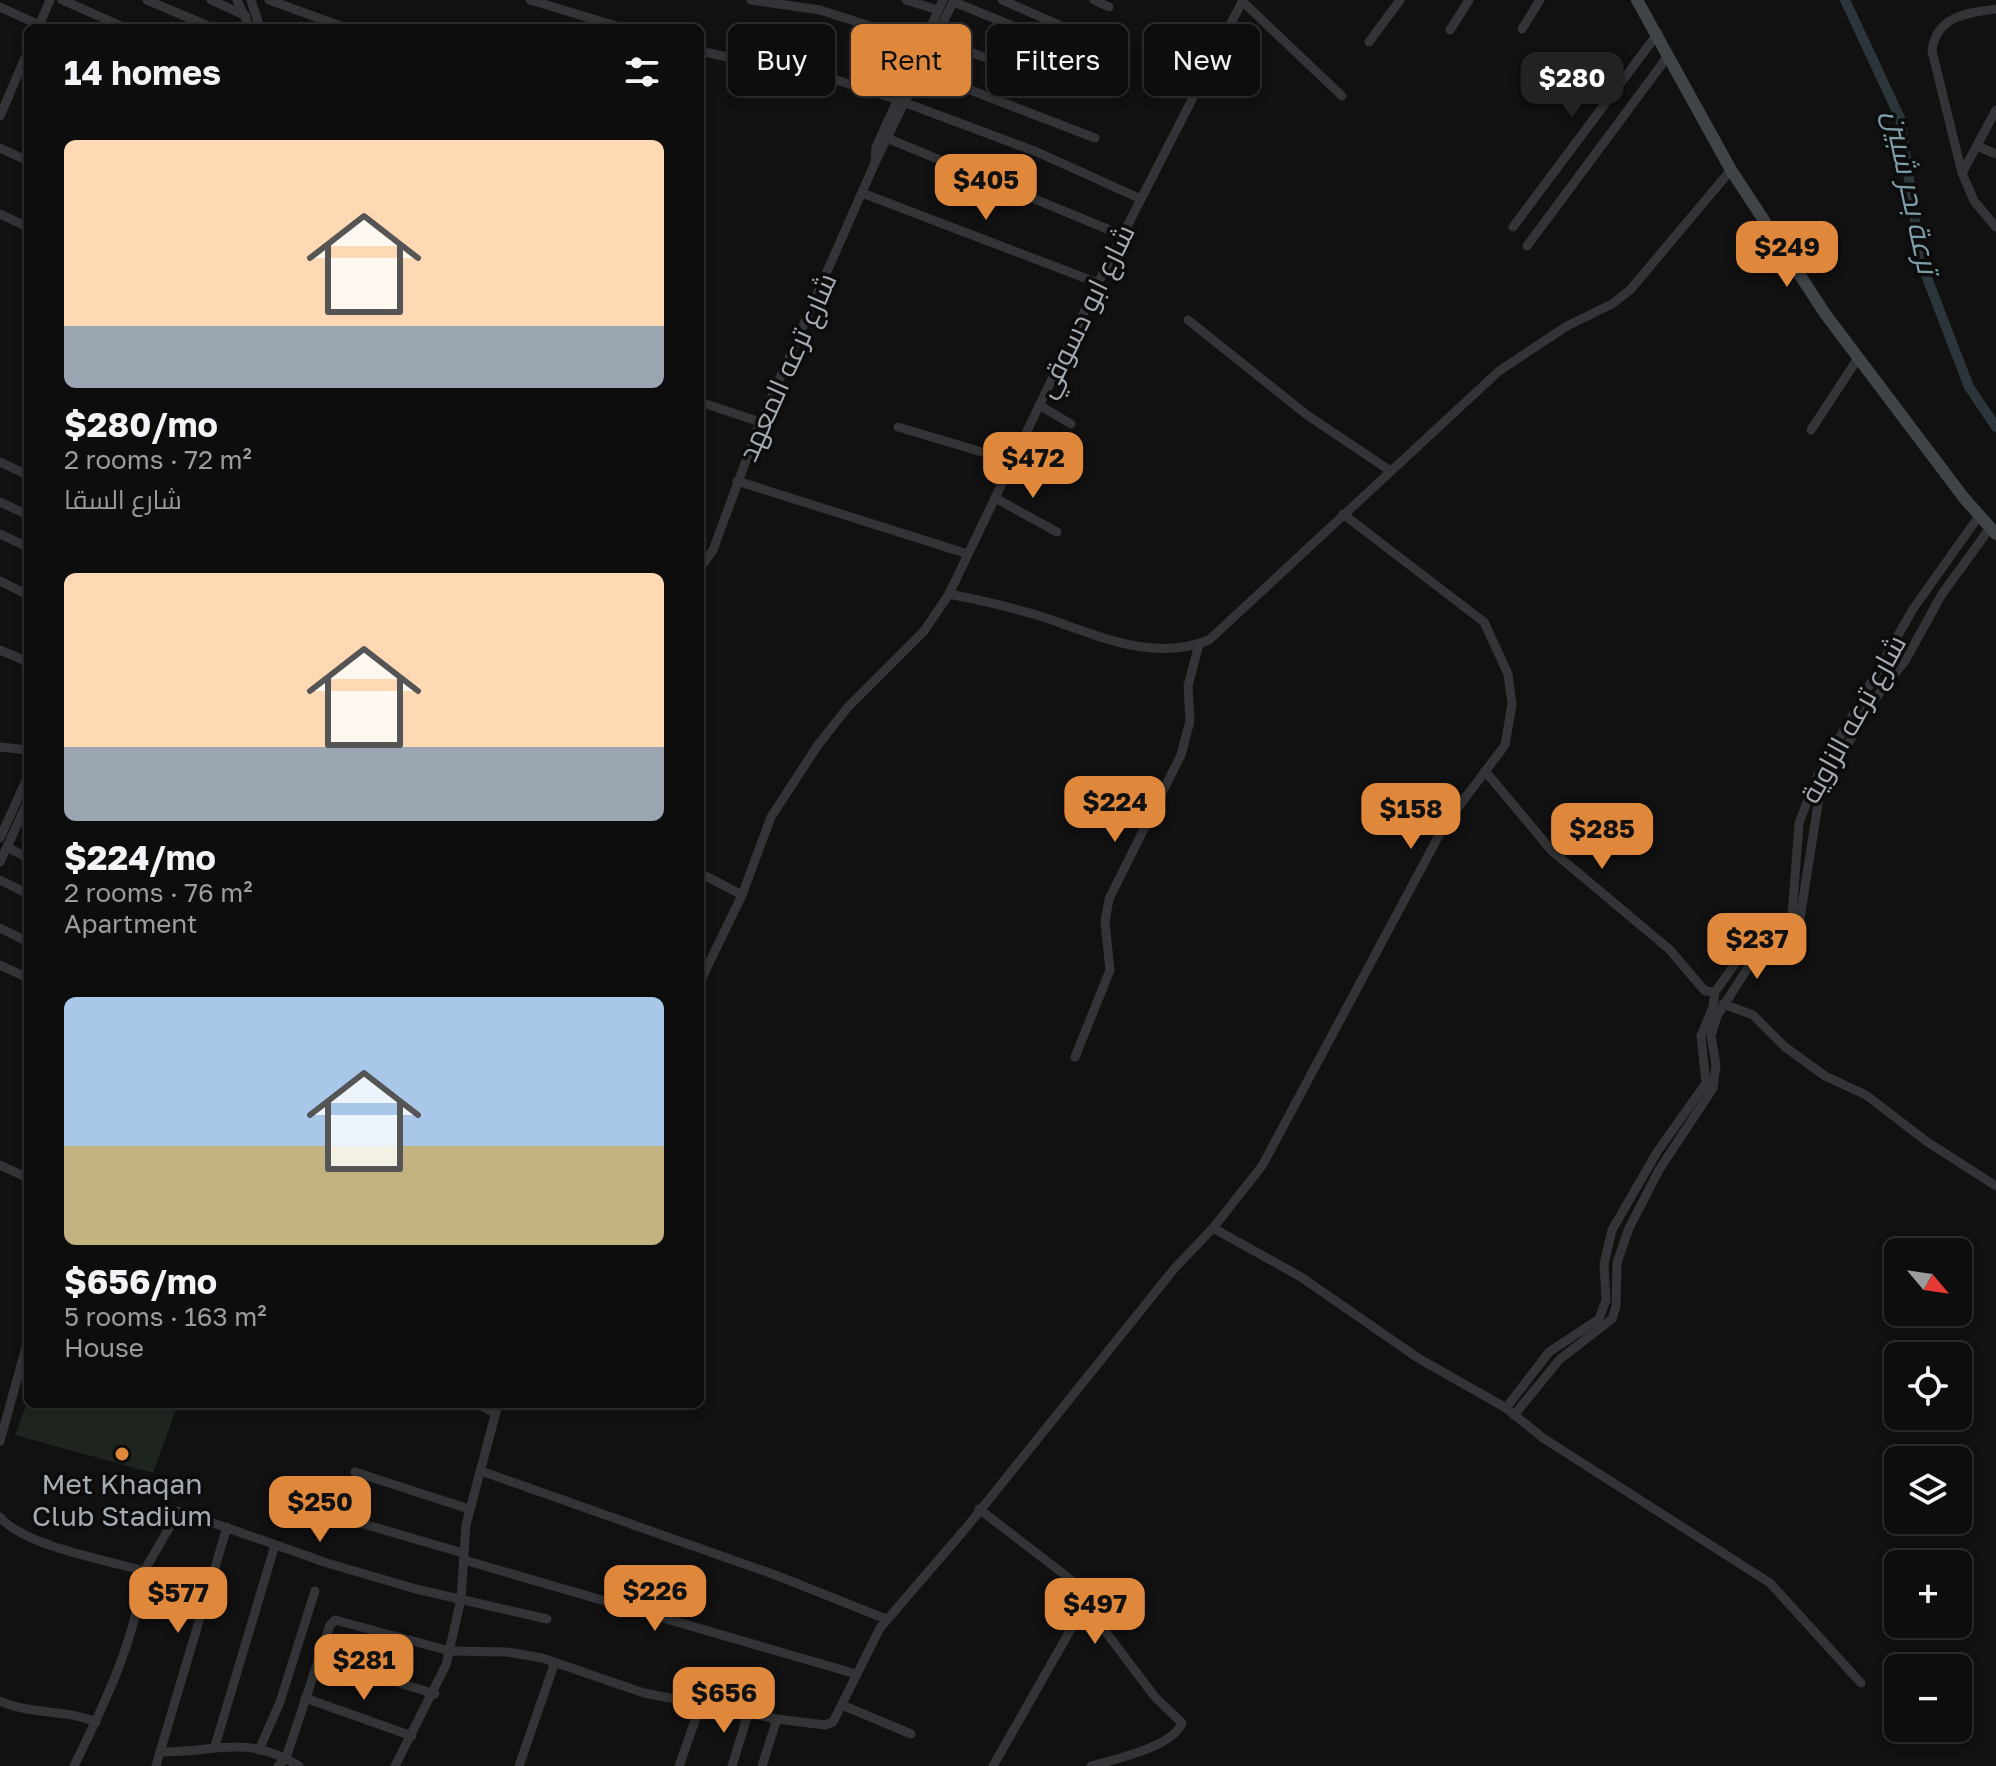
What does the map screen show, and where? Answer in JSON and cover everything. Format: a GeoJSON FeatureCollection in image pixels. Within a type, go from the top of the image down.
{"type":"FeatureCollection","features":[{"type":"Feature","properties":{"kind":"main road"},"geometry":{"type":"LineString","coordinates":[[1637,0],[1658,33],[1731,170],[1858,358],[1993,531]]}},
{"type":"Feature","properties":{"kind":"street"},"geometry":{"type":"LineString","coordinates":[[42,24],[50,0]]}},
{"type":"Feature","properties":{"kind":"street"},"geometry":{"type":"LineString","coordinates":[[62,0],[117,24]]}},
{"type":"Feature","properties":{"kind":"street"},"geometry":{"type":"LineString","coordinates":[[147,0],[204,24]]}},
{"type":"Feature","properties":{"kind":"street"},"geometry":{"type":"LineString","coordinates":[[211,0],[246,16]]}},
{"type":"Feature","properties":{"kind":"street"},"geometry":{"type":"LineString","coordinates":[[237,0],[249,24]]}},
{"type":"Feature","properties":{"kind":"street"},"geometry":{"type":"LineString","coordinates":[[251,0],[259,24]]}},
{"type":"Feature","properties":{"kind":"street"},"geometry":{"type":"LineString","coordinates":[[269,0],[335,24]]}},
{"type":"Feature","properties":{"kind":"street"},"geometry":{"type":"LineString","coordinates":[[530,0],[610,24]]}},
{"type":"Feature","properties":{"kind":"street"},"geometry":{"type":"LineString","coordinates":[[751,0],[800,3],[865,24]]}},
{"type":"Feature","properties":{"kind":"street"},"geometry":{"type":"LineString","coordinates":[[906,0],[938,10]]}},
{"type":"Feature","properties":{"kind":"street","name":"شارع ترعه المعهد"},"geometry":{"type":"LineString","coordinates":[[932,23],[943,0]]}},
{"type":"Feature","properties":{"kind":"street"},"geometry":{"type":"LineString","coordinates":[[1002,0],[1057,24]]}},
{"type":"Feature","properties":{"kind":"street"},"geometry":{"type":"LineString","coordinates":[[1094,0],[1109,7]]}},
{"type":"Feature","properties":{"kind":"street"},"geometry":{"type":"LineString","coordinates":[[1243,0],[1342,96]]}},
{"type":"Feature","properties":{"kind":"street","name":"شارع ابو دسوقي"},"geometry":{"type":"LineString","coordinates":[[704,974],[742,895],[771,817],[818,745],[848,707],[930,624],[949,594],[1098,283],[1243,0]]}},
{"type":"Feature","properties":{"kind":"street"},"geometry":{"type":"LineString","coordinates":[[1369,42],[1400,0]]}},
{"type":"Feature","properties":{"kind":"street"},"geometry":{"type":"LineString","coordinates":[[1450,30],[1469,0]]}},
{"type":"Feature","properties":{"kind":"street"},"geometry":{"type":"LineString","coordinates":[[1522,29],[1540,0]]}},
{"type":"Feature","properties":{"kind":"street"},"geometry":{"type":"LineString","coordinates":[[1971,12],[1978,0]]}},
{"type":"Feature","properties":{"kind":"street"},"geometry":{"type":"LineString","coordinates":[[954,1],[1009,24]]}},
{"type":"Feature","properties":{"kind":"street","name":"شارع ترعه المعهد"},"geometry":{"type":"LineString","coordinates":[[943,24],[954,1]]}},
{"type":"Feature","properties":{"kind":"street"},"geometry":{"type":"LineString","coordinates":[[0,7],[35,24]]}},
{"type":"Feature","properties":{"kind":"street"},"geometry":{"type":"LineString","coordinates":[[1996,9],[1971,12],[1946,23],[1936,35],[1932,51],[1962,173],[1974,201],[1996,227]]}},
{"type":"Feature","properties":{"kind":"street"},"geometry":{"type":"LineString","coordinates":[[1513,227],[1658,33]]}},
{"type":"Feature","properties":{"kind":"street"},"geometry":{"type":"LineString","coordinates":[[704,52],[736,59],[785,63],[902,101],[1037,152],[1141,199]]}},
{"type":"Feature","properties":{"kind":"street"},"geometry":{"type":"LineString","coordinates":[[1527,246],[1668,56]]}},
{"type":"Feature","properties":{"kind":"street"},"geometry":{"type":"LineString","coordinates":[[0,116],[24,60]]}},
{"type":"Feature","properties":{"kind":"street"},"geometry":{"type":"LineString","coordinates":[[971,90],[1095,138]]}},
{"type":"Feature","properties":{"kind":"street","name":"شارع ترعه المعهد"},"geometry":{"type":"LineString","coordinates":[[704,562],[713,550],[760,422],[874,165],[889,139],[904,96]]}},
{"type":"Feature","properties":{"kind":"street","name":"شارع ترعه المعهد"},"geometry":{"type":"LineString","coordinates":[[874,165],[876,147],[905,96]]}},
{"type":"Feature","properties":{"kind":"street"},"geometry":{"type":"LineString","coordinates":[[1962,173],[1995,115]]}},
{"type":"Feature","properties":{"kind":"street"},"geometry":{"type":"LineString","coordinates":[[889,139],[1122,235]]}},
{"type":"Feature","properties":{"kind":"street"},"geometry":{"type":"LineString","coordinates":[[1977,146],[1996,154]]}},
{"type":"Feature","properties":{"kind":"street"},"geometry":{"type":"LineString","coordinates":[[0,148],[24,159]]}},
{"type":"Feature","properties":{"kind":"street"},"geometry":{"type":"LineString","coordinates":[[949,594],[998,604],[1130,647],[1199,644],[1219,633],[1389,470],[1499,371],[1567,326],[1612,304],[1630,290],[1731,170]]}},
{"type":"Feature","properties":{"kind":"street"},"geometry":{"type":"LineString","coordinates":[[862,193],[1098,283]]}},
{"type":"Feature","properties":{"kind":"street"},"geometry":{"type":"LineString","coordinates":[[0,214],[24,225]]}},
{"type":"Feature","properties":{"kind":"street"},"geometry":{"type":"LineString","coordinates":[[1188,320],[1307,415],[1389,470]]}},
{"type":"Feature","properties":{"kind":"street"},"geometry":{"type":"LineString","coordinates":[[1811,430],[1858,358]]}},
{"type":"Feature","properties":{"kind":"street"},"geometry":{"type":"LineString","coordinates":[[704,403],[760,422]]}},
{"type":"Feature","properties":{"kind":"street"},"geometry":{"type":"LineString","coordinates":[[1039,405],[1071,424]]}},
{"type":"Feature","properties":{"kind":"street"},"geometry":{"type":"LineString","coordinates":[[898,427],[1012,461]]}},
{"type":"Feature","properties":{"kind":"street"},"geometry":{"type":"LineString","coordinates":[[0,462],[24,473]]}},
{"type":"Feature","properties":{"kind":"street"},"geometry":{"type":"LineString","coordinates":[[737,481],[968,554]]}},
{"type":"Feature","properties":{"kind":"street"},"geometry":{"type":"LineString","coordinates":[[995,498],[1057,532]]}},
{"type":"Feature","properties":{"kind":"street"},"geometry":{"type":"LineString","coordinates":[[0,502],[24,513]]}},
{"type":"Feature","properties":{"kind":"street"},"geometry":{"type":"LineString","coordinates":[[278,1766],[286,1758],[335,1620],[450,1651],[507,1652],[555,1662],[623,1688],[748,1714],[828,1724],[836,1718],[886,1619],[1262,1166],[1444,826],[1505,745],[1510,728],[1508,674],[1484,622],[1343,514]]}},
{"type":"Feature","properties":{"kind":"street","name":"شارع ترعه الزاوية"},"geometry":{"type":"LineString","coordinates":[[1510,1411],[1549,1352],[1566,1338],[1592,1326],[1604,1309],[1604,1264],[1612,1230],[1657,1152],[1696,1102],[1706,1083],[1701,1036],[1713,1007],[1715,992],[1742,954],[1776,935],[1789,921],[1795,903],[1799,823],[1816,779],[1917,604],[1979,516]]}},
{"type":"Feature","properties":{"kind":"street","name":"شارع ترعه الزاوية"},"geometry":{"type":"LineString","coordinates":[[1510,1411],[1560,1359],[1612,1319],[1616,1306],[1617,1263],[1629,1228],[1659,1170],[1713,1088],[1716,1073],[1712,1029],[1723,1004],[1751,963],[1785,939],[1796,926],[1805,899],[1812,821],[1819,798],[1867,709],[1905,661],[1942,594],[1993,531]]}},
{"type":"Feature","properties":{"kind":"street"},"geometry":{"type":"LineString","coordinates":[[0,534],[24,545]]}},
{"type":"Feature","properties":{"kind":"street"},"geometry":{"type":"LineString","coordinates":[[0,581],[24,593]]}},
{"type":"Feature","properties":{"kind":"street"},"geometry":{"type":"LineString","coordinates":[[1075,1057],[1110,970],[1105,922],[1109,899],[1187,736],[1188,686],[1199,644]]}},
{"type":"Feature","properties":{"kind":"street"},"geometry":{"type":"LineString","coordinates":[[0,650],[24,660]]}},
{"type":"Feature","properties":{"kind":"street"},"geometry":{"type":"LineString","coordinates":[[0,747],[24,750]]}},
{"type":"Feature","properties":{"kind":"street"},"geometry":{"type":"LineString","coordinates":[[1485,771],[1552,851],[1669,949],[1705,991],[1715,992]]}},
{"type":"Feature","properties":{"kind":"street"},"geometry":{"type":"LineString","coordinates":[[0,862],[24,789]]}},
{"type":"Feature","properties":{"kind":"street"},"geometry":{"type":"LineString","coordinates":[[0,838],[15,819]]}},
{"type":"Feature","properties":{"kind":"street"},"geometry":{"type":"LineString","coordinates":[[7,847],[24,856]]}},
{"type":"Feature","properties":{"kind":"street"},"geometry":{"type":"LineString","coordinates":[[704,875],[742,895]]}},
{"type":"Feature","properties":{"kind":"street"},"geometry":{"type":"LineString","coordinates":[[0,880],[24,892]]}},
{"type":"Feature","properties":{"kind":"street"},"geometry":{"type":"LineString","coordinates":[[0,928],[24,940]]}},
{"type":"Feature","properties":{"kind":"street"},"geometry":{"type":"LineString","coordinates":[[0,965],[24,976]]}},
{"type":"Feature","properties":{"kind":"street"},"geometry":{"type":"LineString","coordinates":[[1723,1004],[1753,1015],[1785,1047],[1815,1069],[1866,1095],[1926,1141],[1996,1186]]}},
{"type":"Feature","properties":{"kind":"street"},"geometry":{"type":"LineString","coordinates":[[0,1165],[24,1176]]}},
{"type":"Feature","properties":{"kind":"street"},"geometry":{"type":"LineString","coordinates":[[1213,1228],[1301,1277],[1418,1358],[1510,1411],[1543,1438],[1770,1583],[1826,1640],[1861,1683]]}},
{"type":"Feature","properties":{"kind":"street"},"geometry":{"type":"LineString","coordinates":[[0,1441],[24,1354]]}},
{"type":"Feature","properties":{"kind":"street"},"geometry":{"type":"LineString","coordinates":[[395,1766],[435,1694],[450,1651],[461,1599],[469,1509],[496,1408]]}},
{"type":"Feature","properties":{"kind":"street"},"geometry":{"type":"LineString","coordinates":[[481,1471],[788,1579],[886,1619]]}},
{"type":"Feature","properties":{"kind":"street"},"geometry":{"type":"LineString","coordinates":[[355,1472],[469,1509]]}},
{"type":"Feature","properties":{"kind":"street"},"geometry":{"type":"LineString","coordinates":[[979,1509],[1078,1585],[1102,1627],[1155,1697],[1182,1723],[1176,1732],[1151,1747],[1091,1766]]}},
{"type":"Feature","properties":{"kind":"street"},"geometry":{"type":"LineString","coordinates":[[74,1766],[126,1650],[140,1601],[144,1571],[176,1512],[338,1567],[547,1619]]}},
{"type":"Feature","properties":{"kind":"street"},"geometry":{"type":"LineString","coordinates":[[329,1514],[856,1674]]}},
{"type":"Feature","properties":{"kind":"street"},"geometry":{"type":"LineString","coordinates":[[0,1517],[6,1524],[43,1541],[144,1571]]}},
{"type":"Feature","properties":{"kind":"street"},"geometry":{"type":"LineString","coordinates":[[156,1766],[227,1527]]}},
{"type":"Feature","properties":{"kind":"street"},"geometry":{"type":"LineString","coordinates":[[215,1746],[275,1545]]}},
{"type":"Feature","properties":{"kind":"street"},"geometry":{"type":"LineString","coordinates":[[259,1750],[280,1702],[315,1591]]}},
{"type":"Feature","properties":{"kind":"street"},"geometry":{"type":"LineString","coordinates":[[993,1766],[1088,1599]]}},
{"type":"Feature","properties":{"kind":"street"},"geometry":{"type":"LineString","coordinates":[[320,1658],[435,1694]]}},
{"type":"Feature","properties":{"kind":"street"},"geometry":{"type":"LineString","coordinates":[[519,1766],[555,1662]]}},
{"type":"Feature","properties":{"kind":"street"},"geometry":{"type":"LineString","coordinates":[[305,1698],[412,1736]]}},
{"type":"Feature","properties":{"kind":"street"},"geometry":{"type":"LineString","coordinates":[[0,1701],[44,1714],[70,1714],[96,1722]]}},
{"type":"Feature","properties":{"kind":"street"},"geometry":{"type":"LineString","coordinates":[[679,1766],[701,1704]]}},
{"type":"Feature","properties":{"kind":"street"},"geometry":{"type":"LineString","coordinates":[[842,1705],[911,1734]]}},
{"type":"Feature","properties":{"kind":"street"},"geometry":{"type":"LineString","coordinates":[[732,1766],[748,1714]]}},
{"type":"Feature","properties":{"kind":"street"},"geometry":{"type":"LineString","coordinates":[[762,1766],[777,1719]]}},
{"type":"Feature","properties":{"kind":"street"},"geometry":{"type":"LineString","coordinates":[[160,1752],[215,1746],[259,1750],[286,1758],[299,1766]]}},
{"type":"Feature","properties":{"kind":"shaded area","name":"Met Khaqan Club Stadium"},"geometry":{"type":"Polygon","coordinates":[[[25,1408],[177,1408],[153,1473],[15,1435],[25,1408]]]}},
{"type":"Feature","properties":{"kind":"waterway","name":"ترعة بحر شبين"},"geometry":{"type":"LineString","coordinates":[[1845,0],[1900,118],[1921,262],[1969,387],[1996,427]]}},
{"type":"Feature","properties":{"kind":"place","name":"Met Khaqan Club Stadium"},"geometry":{"type":"Point","coordinates":[122,1454]}}]}
